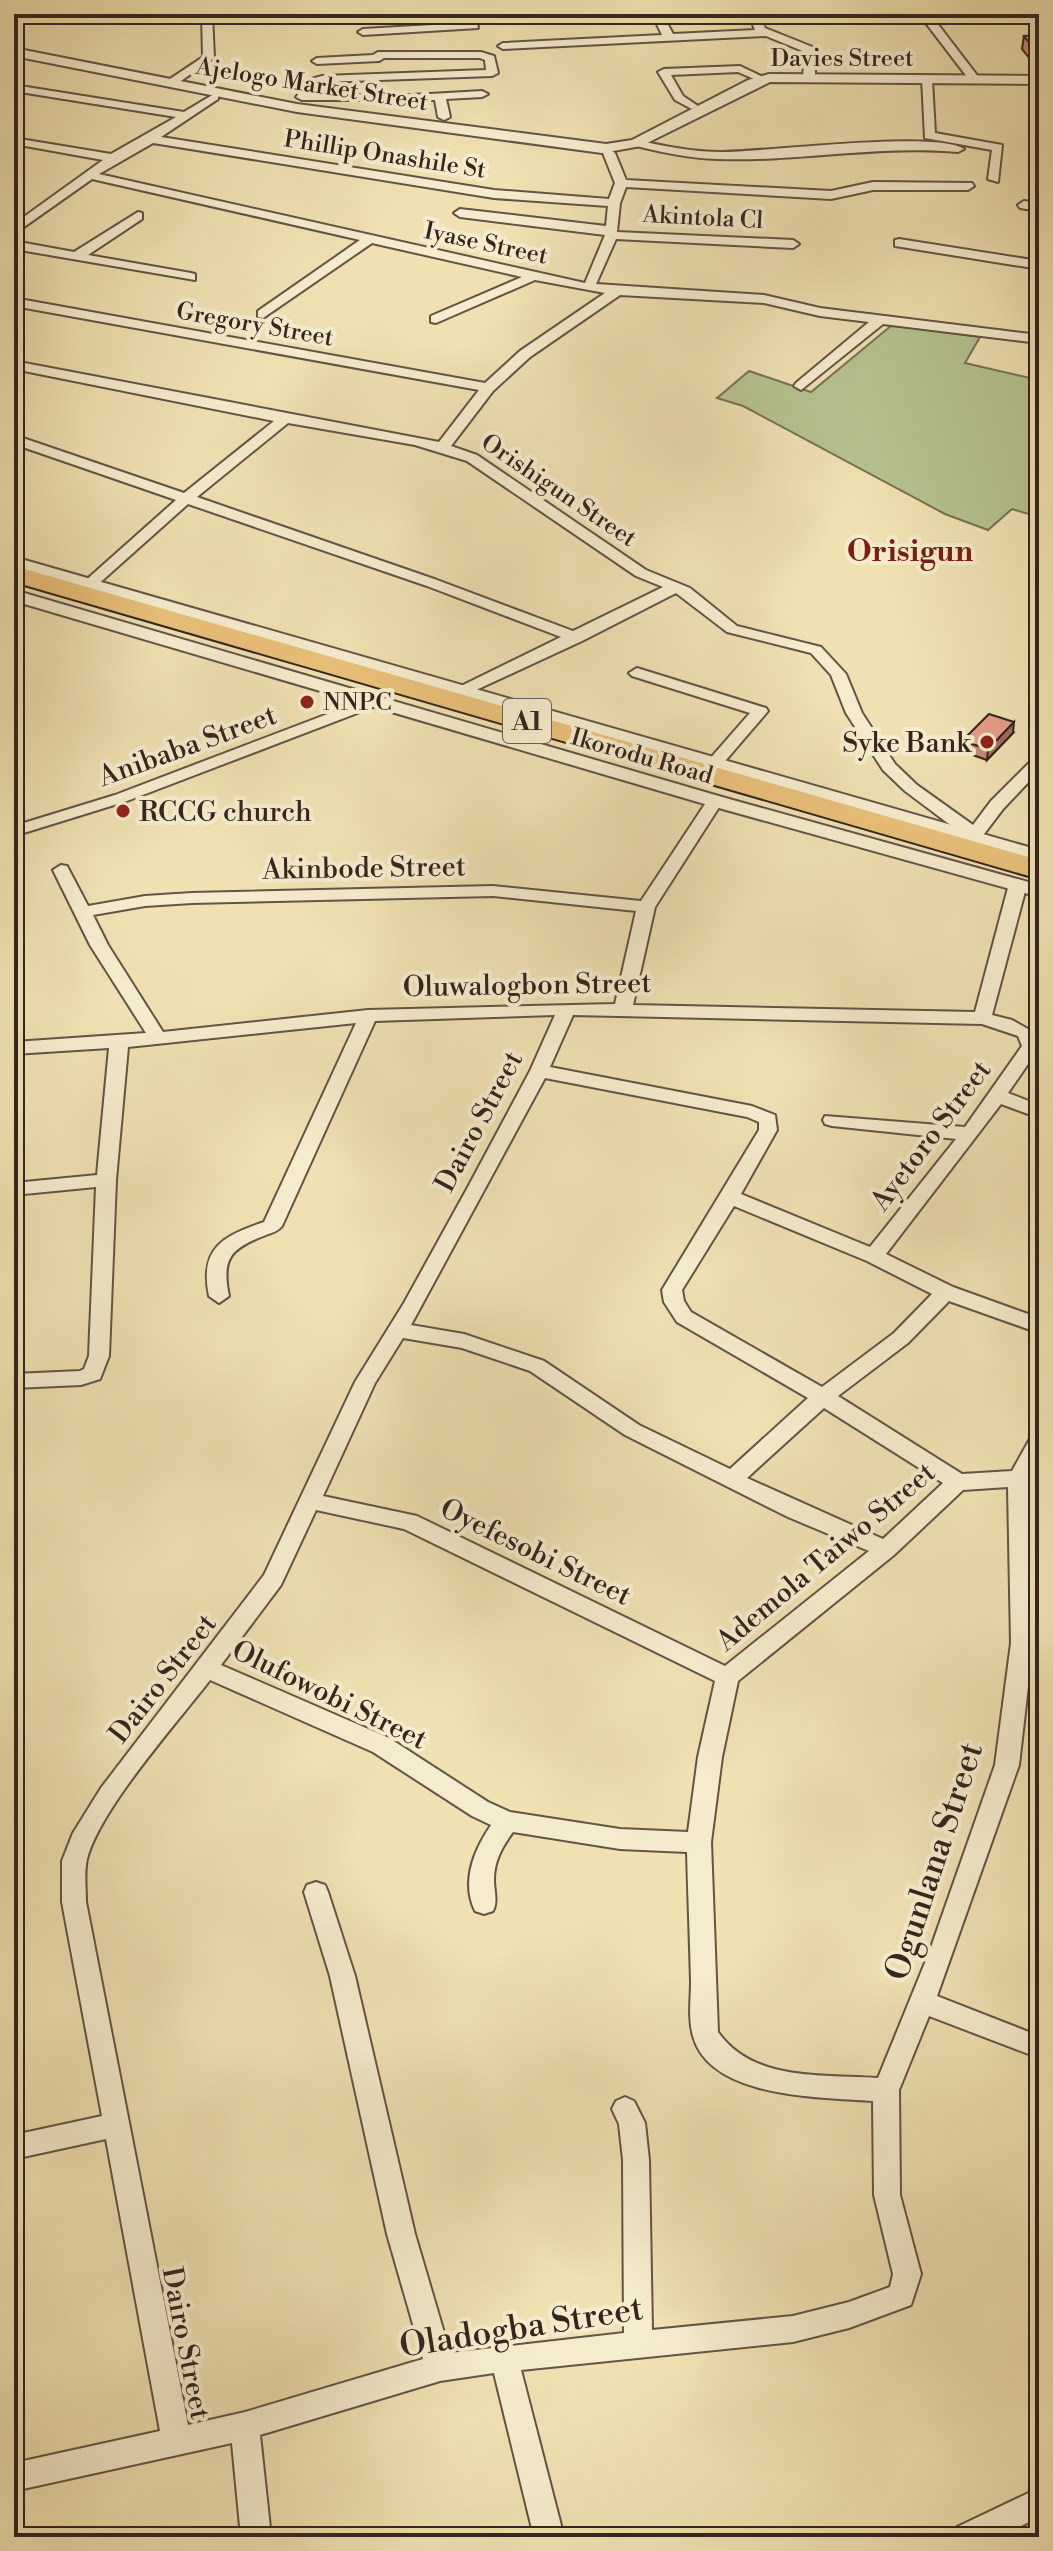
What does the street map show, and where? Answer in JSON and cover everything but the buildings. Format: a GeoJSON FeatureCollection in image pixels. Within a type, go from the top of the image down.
{"type":"FeatureCollection","features":[{"type":"Feature","properties":{"kind":"highway","name":"Ikorodu Road"},"geometry":{"type":"LineString","coordinates":[[14,574],[1032,878]]}},
{"type":"Feature","properties":{"kind":"highway","name":"Ikorodu Road"},"geometry":{"type":"LineString","coordinates":[[14,588],[1032,878]]}},
{"type":"Feature","properties":{"kind":"street"},"geometry":{"type":"LineString","coordinates":[[171,83],[209,58],[207,14]]}},
{"type":"Feature","properties":{"kind":"street"},"geometry":{"type":"LineString","coordinates":[[363,32],[474,26],[470,14]]}},
{"type":"Feature","properties":{"kind":"street"},"geometry":{"type":"LineString","coordinates":[[657,14],[668,36]]}},
{"type":"Feature","properties":{"kind":"street"},"geometry":{"type":"LineString","coordinates":[[754,14],[760,30],[766,33]]}},
{"type":"Feature","properties":{"kind":"street"},"geometry":{"type":"LineString","coordinates":[[924,14],[975,80]]}},
{"type":"Feature","properties":{"kind":"street"},"geometry":{"type":"LineString","coordinates":[[356,21],[387,72],[387,82],[395,99],[390,120]]}},
{"type":"Feature","properties":{"kind":"street"},"geometry":{"type":"LineString","coordinates":[[503,46],[766,33],[782,36],[811,50],[809,77]]}},
{"type":"Feature","properties":{"kind":"street","name":"Ajelogo Market Street"},"geometry":{"type":"LineString","coordinates":[[14,55],[248,100],[607,150]]}},
{"type":"Feature","properties":{"kind":"street","name":"Ajelogo Market Street"},"geometry":{"type":"LineString","coordinates":[[14,55],[214,97],[362,122],[607,150]]}},
{"type":"Feature","properties":{"kind":"street"},"geometry":{"type":"LineString","coordinates":[[317,61],[378,56],[481,55],[490,58],[492,73],[387,82],[318,80],[302,97],[395,99],[482,94]]}},
{"type":"Feature","properties":{"kind":"street"},"geometry":{"type":"LineString","coordinates":[[692,106],[679,98],[670,83],[703,80],[740,69],[761,79]]}},
{"type":"Feature","properties":{"kind":"street","name":"Davies Street"},"geometry":{"type":"LineString","coordinates":[[607,150],[636,143],[761,79],[1039,80]]}},
{"type":"Feature","properties":{"kind":"street"},"geometry":{"type":"LineString","coordinates":[[926,80],[929,136],[998,147],[994,179]]}},
{"type":"Feature","properties":{"kind":"street"},"geometry":{"type":"LineString","coordinates":[[370,118],[387,82]]}},
{"type":"Feature","properties":{"kind":"street"},"geometry":{"type":"LineString","coordinates":[[14,88],[184,115]]}},
{"type":"Feature","properties":{"kind":"street"},"geometry":{"type":"LineString","coordinates":[[440,96],[444,117]]}},
{"type":"Feature","properties":{"kind":"street"},"geometry":{"type":"LineString","coordinates":[[14,230],[113,158],[151,139],[214,97]]}},
{"type":"Feature","properties":{"kind":"street","name":"Phillip Onashile St"},"geometry":{"type":"LineString","coordinates":[[151,139],[494,194],[614,203]]}},
{"type":"Feature","properties":{"kind":"street"},"geometry":{"type":"LineString","coordinates":[[14,141],[113,158]]}},
{"type":"Feature","properties":{"kind":"street"},"geometry":{"type":"LineString","coordinates":[[636,143],[653,148],[749,157],[909,145],[958,149]]}},
{"type":"Feature","properties":{"kind":"street"},"geometry":{"type":"LineString","coordinates":[[589,287],[611,232],[614,203],[621,183],[607,150]]}},
{"type":"Feature","properties":{"kind":"street","name":"Iyase Street"},"geometry":{"type":"LineString","coordinates":[[90,175],[368,240],[589,287],[764,299],[879,320],[952,326],[1039,339]]}},
{"type":"Feature","properties":{"kind":"street"},"geometry":{"type":"LineString","coordinates":[[621,183],[831,195],[881,185],[968,186]]}},
{"type":"Feature","properties":{"kind":"street"},"geometry":{"type":"LineString","coordinates":[[1024,205],[1039,207]]}},
{"type":"Feature","properties":{"kind":"street"},"geometry":{"type":"LineString","coordinates":[[29,207],[43,208]]}},
{"type":"Feature","properties":{"kind":"street","name":"Akintola Cl"},"geometry":{"type":"LineString","coordinates":[[460,213],[611,232],[793,244]]}},
{"type":"Feature","properties":{"kind":"street"},"geometry":{"type":"LineString","coordinates":[[77,256],[138,216]]}},
{"type":"Feature","properties":{"kind":"street"},"geometry":{"type":"LineString","coordinates":[[263,314],[368,240]]}},
{"type":"Feature","properties":{"kind":"street"},"geometry":{"type":"LineString","coordinates":[[899,243],[1039,265]]}},
{"type":"Feature","properties":{"kind":"street"},"geometry":{"type":"LineString","coordinates":[[14,245],[191,277]]}},
{"type":"Feature","properties":{"kind":"street"},"geometry":{"type":"LineString","coordinates":[[436,319],[534,276]]}},
{"type":"Feature","properties":{"kind":"street"},"geometry":{"type":"LineString","coordinates":[[443,447],[488,388],[525,354],[617,291]]}},
{"type":"Feature","properties":{"kind":"street","name":"Gregory Street"},"geometry":{"type":"LineString","coordinates":[[14,302],[488,388]]}},
{"type":"Feature","properties":{"kind":"street"},"geometry":{"type":"LineString","coordinates":[[801,386],[879,320]]}},
{"type":"Feature","properties":{"kind":"street","name":"Orishigun Street"},"geometry":{"type":"LineString","coordinates":[[14,365],[443,447],[472,458],[641,573],[676,587],[740,633],[805,645],[828,659],[838,674],[854,713],[889,767],[973,836]]}},
{"type":"Feature","properties":{"kind":"street"},"geometry":{"type":"LineString","coordinates":[[90,584],[146,531],[286,418]]}},
{"type":"Feature","properties":{"kind":"street"},"geometry":{"type":"LineString","coordinates":[[14,439],[418,578],[577,638]]}},
{"type":"Feature","properties":{"kind":"street","name":"Ikorodu Road"},"geometry":{"type":"LineString","coordinates":[[14,562],[1039,856]]}},
{"type":"Feature","properties":{"kind":"street"},"geometry":{"type":"LineString","coordinates":[[461,692],[676,587]]}},
{"type":"Feature","properties":{"kind":"street","name":"Ikorodu Road"},"geometry":{"type":"LineString","coordinates":[[14,595],[715,801],[1032,878],[1039,891]]}},
{"type":"Feature","properties":{"kind":"street"},"geometry":{"type":"LineString","coordinates":[[637,673],[760,711],[714,764]]}},
{"type":"Feature","properties":{"kind":"street","name":"Anibaba Street"},"geometry":{"type":"LineString","coordinates":[[14,831],[121,798],[375,701]]}},
{"type":"Feature","properties":{"kind":"street"},"geometry":{"type":"LineString","coordinates":[[973,836],[1039,762]]}},
{"type":"Feature","properties":{"kind":"street"},"geometry":{"type":"LineString","coordinates":[[623,1009],[646,907],[715,801]]}},
{"type":"Feature","properties":{"kind":"street"},"geometry":{"type":"LineString","coordinates":[[61,870],[99,945],[158,1038]]}},
{"type":"Feature","properties":{"kind":"street"},"geometry":{"type":"LineString","coordinates":[[982,1018],[1032,878]]}},
{"type":"Feature","properties":{"kind":"street","name":"Akinbode Street"},"geometry":{"type":"LineString","coordinates":[[83,912],[145,901],[207,897],[493,891],[646,907]]}},
{"type":"Feature","properties":{"kind":"street","name":"Oluwalogbon Street"},"geometry":{"type":"LineString","coordinates":[[14,1048],[119,1042],[368,1016],[567,1009],[982,1018],[1026,1033],[1031,1046]]}},
{"type":"Feature","properties":{"kind":"street","name":"Dairo Street"},"geometry":{"type":"LineString","coordinates":[[176,2439],[74,1902],[74,1861],[85,1833],[109,1795],[208,1669],[273,1579],[365,1382],[397,1330],[539,1071],[567,1009]]}},
{"type":"Feature","properties":{"kind":"street"},"geometry":{"type":"LineString","coordinates":[[219,1296],[213,1278],[220,1254],[234,1239],[272,1226],[368,1016]]}},
{"type":"Feature","properties":{"kind":"street"},"geometry":{"type":"LineString","coordinates":[[14,1381],[81,1378],[93,1374],[99,1356],[106,1180],[119,1042]]}},
{"type":"Feature","properties":{"kind":"street","name":"Ayetoro Street"},"geometry":{"type":"LineString","coordinates":[[874,1256],[970,1134],[1031,1046]]}},
{"type":"Feature","properties":{"kind":"street"},"geometry":{"type":"LineString","coordinates":[[539,1071],[752,1112],[768,1119],[768,1130],[672,1290],[674,1302],[684,1317],[823,1397],[958,1482]]}},
{"type":"Feature","properties":{"kind":"street"},"geometry":{"type":"LineString","coordinates":[[996,1095],[1039,1112]]}},
{"type":"Feature","properties":{"kind":"street"},"geometry":{"type":"LineString","coordinates":[[832,1120],[970,1134]]}},
{"type":"Feature","properties":{"kind":"street"},"geometry":{"type":"LineString","coordinates":[[14,1189],[106,1180]]}},
{"type":"Feature","properties":{"kind":"street"},"geometry":{"type":"LineString","coordinates":[[730,1197],[874,1256],[946,1292],[1039,1326]]}},
{"type":"Feature","properties":{"kind":"street"},"geometry":{"type":"LineString","coordinates":[[732,1479],[823,1397],[901,1338],[946,1292]]}},
{"type":"Feature","properties":{"kind":"street"},"geometry":{"type":"LineString","coordinates":[[397,1330],[464,1341],[537,1366],[632,1430],[796,1511],[886,1549]]}},
{"type":"Feature","properties":{"kind":"street","name":"Ogunlana Street"},"geometry":{"type":"LineString","coordinates":[[901,2296],[907,2274],[887,2195],[886,2090],[923,2002],[1007,1765],[1022,1643],[1029,1482],[1039,1442]]}},
{"type":"Feature","properties":{"kind":"street","name":"Ademola Taiwo Street"},"geometry":{"type":"LineString","coordinates":[[886,2090],[748,2074],[724,2059],[705,2035],[699,1842],[710,1757],[727,1677],[886,1549],[958,1482],[1029,1482]]}},
{"type":"Feature","properties":{"kind":"street","name":"Oyefesobi Street"},"geometry":{"type":"LineString","coordinates":[[310,1501],[409,1522],[727,1677]]}},
{"type":"Feature","properties":{"kind":"street","name":"Olufowobi Street"},"geometry":{"type":"LineString","coordinates":[[208,1669],[381,1745],[480,1809],[507,1821],[620,1839],[699,1842]]}},
{"type":"Feature","properties":{"kind":"street"},"geometry":{"type":"LineString","coordinates":[[484,1904],[480,1879],[484,1857],[507,1821]]}},
{"type":"Feature","properties":{"kind":"street"},"geometry":{"type":"LineString","coordinates":[[316,1892],[349,1996],[402,2237],[440,2368]]}},
{"type":"Feature","properties":{"kind":"street"},"geometry":{"type":"LineString","coordinates":[[923,2002],[1039,2047]]}},
{"type":"Feature","properties":{"kind":"street"},"geometry":{"type":"LineString","coordinates":[[625,2109],[632,2123],[636,2160],[638,2343]]}},
{"type":"Feature","properties":{"kind":"street"},"geometry":{"type":"LineString","coordinates":[[14,2147],[114,2125]]}},
{"type":"Feature","properties":{"kind":"street","name":"Oladogba Street"},"geometry":{"type":"LineString","coordinates":[[14,2477],[245,2426],[440,2368],[638,2343],[793,2329],[849,2315],[901,2296]]}},
{"type":"Feature","properties":{"kind":"street"},"geometry":{"type":"LineString","coordinates":[[504,2358],[549,2537]]}},
{"type":"Feature","properties":{"kind":"street"},"geometry":{"type":"LineString","coordinates":[[245,2426],[256,2537]]}},
{"type":"Feature","properties":{"kind":"street"},"geometry":{"type":"LineString","coordinates":[[967,2537],[1039,2502]]}},
{"type":"Feature","properties":{"kind":"green space"},"geometry":{"type":"Polygon","coordinates":[[[892,325],[980,337],[965,363],[1039,380],[1039,487],[1032,515],[1012,509],[988,530],[945,514],[743,406],[717,398],[749,371],[811,392],[892,325]]]}},
{"type":"Feature","properties":{"kind":"place","name":"NNPC"},"geometry":{"type":"Point","coordinates":[307,702]}},
{"type":"Feature","properties":{"kind":"place","name":"Syke Bank"},"geometry":{"type":"Point","coordinates":[987,742]}},
{"type":"Feature","properties":{"kind":"place","name":"RCCG church"},"geometry":{"type":"Point","coordinates":[123,811]}},
{"type":"Feature","properties":{"kind":"district","name":"Orisigun"},"geometry":{"type":"Point","coordinates":[910,551]}}]}
